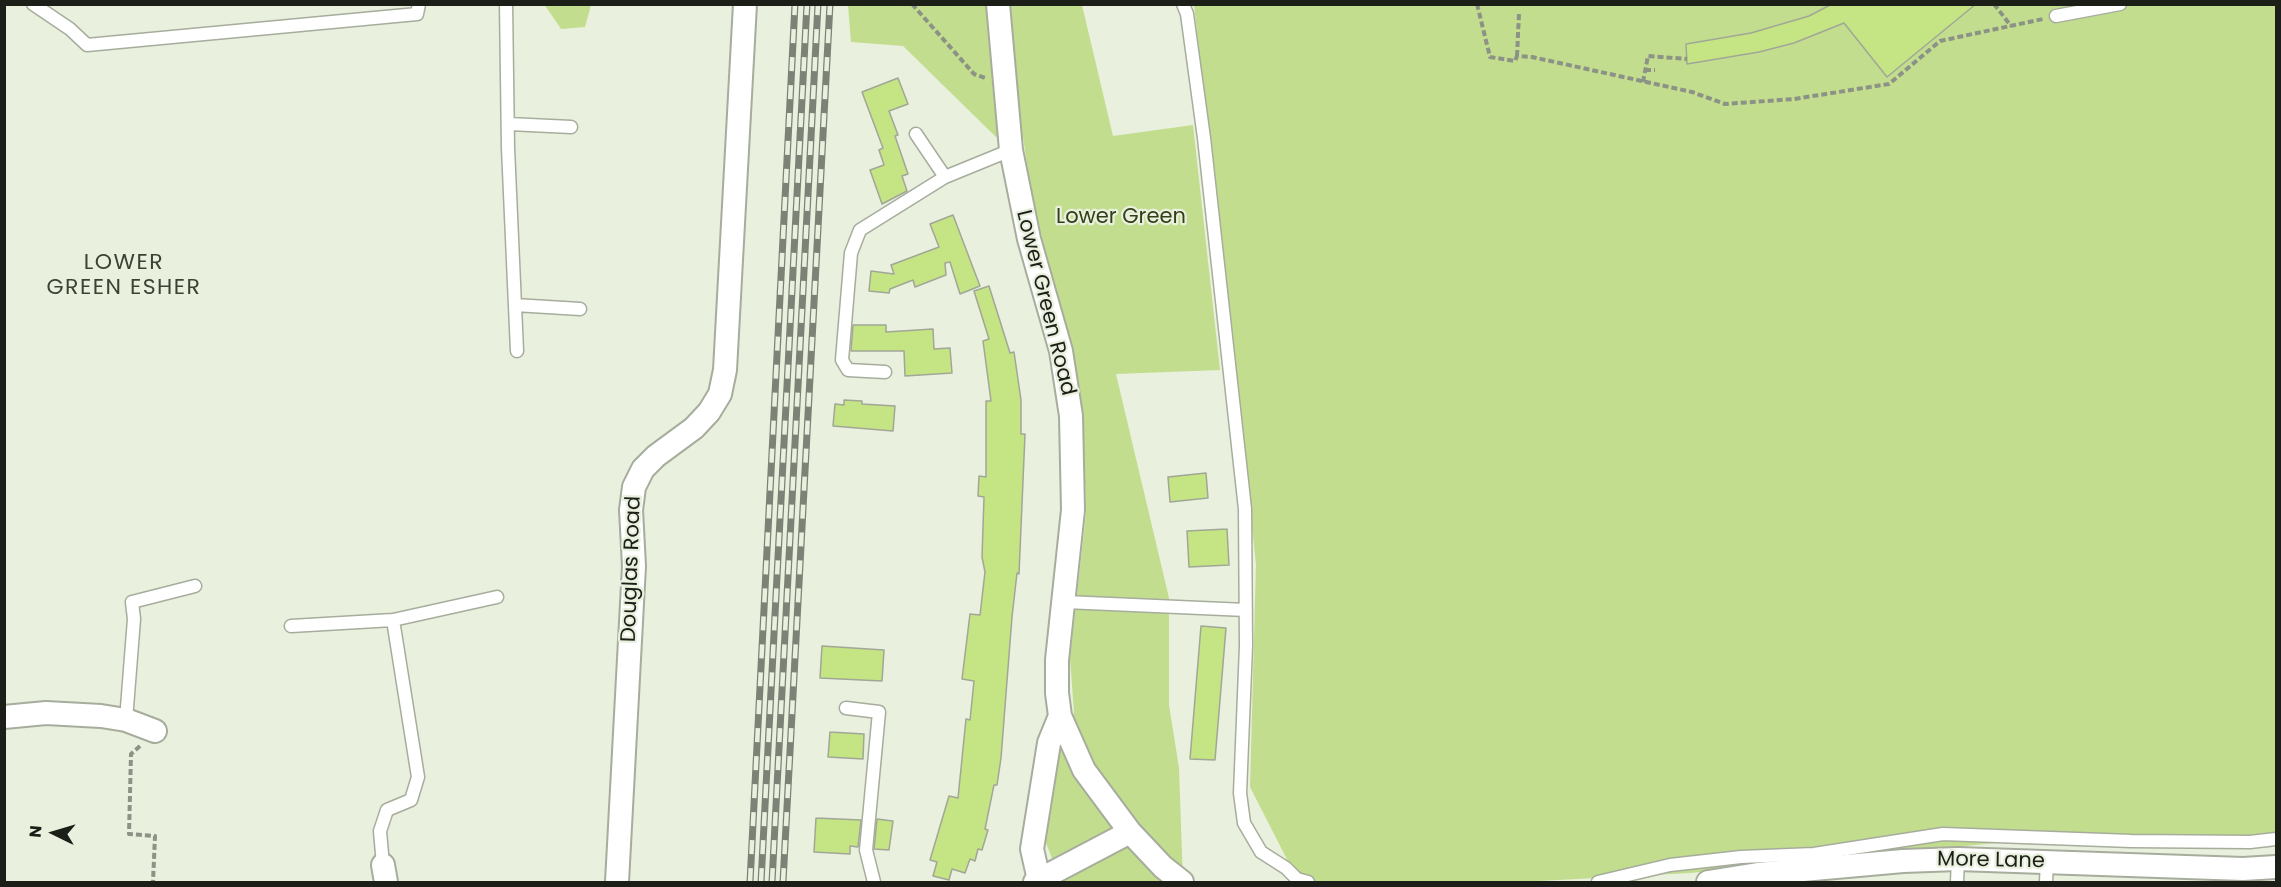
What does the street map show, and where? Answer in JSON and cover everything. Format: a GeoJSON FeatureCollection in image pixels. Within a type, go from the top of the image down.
{"type":"FeatureCollection","features":[{"type":"Feature","properties":{"kind":"street","name":"Douglas Road"},"geometry":{"type":"LineString","coordinates":[[616,882],[634,566],[631,510],[634,487],[643,469],[656,456],[694,428],[709,412],[720,394],[725,370],[745,4]]}},
{"type":"Feature","properties":{"kind":"street","name":"Lower Green Road"},"geometry":{"type":"LineString","coordinates":[[998,4],[1011,150],[1029,239],[1061,351],[1069,398],[1072,510],[1065,602]]}},
{"type":"Feature","properties":{"kind":"street"},"geometry":{"type":"LineString","coordinates":[[1065,602],[1058,660],[1057,693],[1060,716],[1084,771],[1130,832],[1163,867],[1182,882]]}},
{"type":"Feature","properties":{"kind":"street"},"geometry":{"type":"LineString","coordinates":[[4,717],[46,713],[126,720],[155,731]]}},
{"type":"Feature","properties":{"kind":"street"},"geometry":{"type":"LineString","coordinates":[[1060,716],[1049,743],[1032,849],[1037,881],[1130,832]]}},
{"type":"Feature","properties":{"kind":"street","name":"More Lane"},"geometry":{"type":"LineString","coordinates":[[1708,882],[1903,861],[1958,859],[2047,872],[2243,876],[2277,867]]}},
{"type":"Feature","properties":{"kind":"lane"},"geometry":{"type":"LineString","coordinates":[[33,4],[70,29],[87,45],[417,14],[419,4]]}},
{"type":"Feature","properties":{"kind":"lane"},"geometry":{"type":"LineString","coordinates":[[506,4],[517,351]]}},
{"type":"Feature","properties":{"kind":"lane"},"geometry":{"type":"LineString","coordinates":[[1183,4],[1187,14],[1204,138],[1245,509],[1246,610],[1240,793],[1244,823],[1261,852],[1286,868],[1297,879],[1308,882]]}},
{"type":"Feature","properties":{"kind":"lane"},"geometry":{"type":"LineString","coordinates":[[2056,16],[2120,4]]}},
{"type":"Feature","properties":{"kind":"lane"},"geometry":{"type":"LineString","coordinates":[[509,124],[571,127]]}},
{"type":"Feature","properties":{"kind":"lane"},"geometry":{"type":"LineString","coordinates":[[916,134],[945,177]]}},
{"type":"Feature","properties":{"kind":"lane"},"geometry":{"type":"LineString","coordinates":[[885,372],[848,370],[842,360],[851,253],[860,230],[945,177],[1011,150]]}},
{"type":"Feature","properties":{"kind":"lane"},"geometry":{"type":"LineString","coordinates":[[515,305],[580,309]]}},
{"type":"Feature","properties":{"kind":"lane"},"geometry":{"type":"LineString","coordinates":[[126,720],[134,619],[132,602],[195,586]]}},
{"type":"Feature","properties":{"kind":"lane"},"geometry":{"type":"LineString","coordinates":[[291,626],[393,620],[497,597]]}},
{"type":"Feature","properties":{"kind":"lane"},"geometry":{"type":"LineString","coordinates":[[1065,602],[1246,610]]}},
{"type":"Feature","properties":{"kind":"lane"},"geometry":{"type":"LineString","coordinates":[[385,874],[380,831],[387,810],[411,800],[418,777],[393,620]]}},
{"type":"Feature","properties":{"kind":"lane"},"geometry":{"type":"LineString","coordinates":[[846,708],[879,712],[867,850],[873,882]]}},
{"type":"Feature","properties":{"kind":"lane"},"geometry":{"type":"LineString","coordinates":[[1598,882],[1670,865],[1741,857],[1814,854],[1943,834],[2131,842],[2250,842],[2277,839]]}},
{"type":"Feature","properties":{"kind":"lane"},"geometry":{"type":"LineString","coordinates":[[1957,882],[1958,859]]}},
{"type":"Feature","properties":{"kind":"path"},"geometry":{"type":"LineString","coordinates":[[912,4],[974,74],[1004,84]]}},
{"type":"Feature","properties":{"kind":"path"},"geometry":{"type":"LineString","coordinates":[[1477,4],[1490,57],[1515,61],[1519,14]]}},
{"type":"Feature","properties":{"kind":"path"},"geometry":{"type":"LineString","coordinates":[[1994,4],[2011,26]]}},
{"type":"Feature","properties":{"kind":"path"},"geometry":{"type":"LineString","coordinates":[[1517,56],[1692,93],[1725,104],[1838,93],[1888,84],[1940,41],[2056,16]]}},
{"type":"Feature","properties":{"kind":"path"},"geometry":{"type":"LineString","coordinates":[[1643,82],[1648,56],[1687,59]]}},
{"type":"Feature","properties":{"kind":"path"},"geometry":{"type":"LineString","coordinates":[[1645,70],[1656,70]]}},
{"type":"Feature","properties":{"kind":"path"},"geometry":{"type":"LineString","coordinates":[[153,882],[155,836],[129,834],[131,754],[155,731]]}},
{"type":"Feature","properties":{"kind":"green space"},"geometry":{"type":"Polygon","coordinates":[[[544,4],[591,5],[585,27],[561,29],[544,4]]]}},
{"type":"Feature","properties":{"kind":"green space","name":"Lower Green"},"geometry":{"type":"Polygon","coordinates":[[[848,5],[1082,5],[1113,136],[1193,125],[1220,370],[1116,374],[1169,598],[1169,705],[1179,768],[1183,882],[1053,882],[1053,861],[1044,838],[1058,754],[1074,713],[1070,658],[1086,514],[1083,415],[1030,186],[1023,137],[996,137],[903,46],[851,42],[848,5]]]}},
{"type":"Feature","properties":{"kind":"green space"},"geometry":{"type":"Polygon","coordinates":[[[1194,5],[2276,5],[2276,842],[2006,842],[1690,873],[1521,882],[1309,882],[1297,879],[1250,787],[1256,564],[1194,5]]]}},
{"type":"Feature","properties":{"kind":"building"},"geometry":{"type":"Polygon","coordinates":[[[1832,4],[1976,4],[1887,77],[1844,23],[1794,43],[1759,52],[1687,64],[1686,44],[1751,33],[1809,16],[1832,4]]]}},
{"type":"Feature","properties":{"kind":"building"},"geometry":{"type":"Polygon","coordinates":[[[898,78],[908,104],[889,111],[908,174],[902,176],[907,191],[882,204],[870,170],[884,165],[879,150],[883,148],[862,92],[898,78]]]}},
{"type":"Feature","properties":{"kind":"building"},"geometry":{"type":"Polygon","coordinates":[[[953,215],[980,286],[960,294],[950,262],[945,263],[946,275],[915,287],[913,280],[890,289],[889,293],[869,291],[871,271],[894,274],[891,265],[939,247],[930,224],[953,215]]]}},
{"type":"Feature","properties":{"kind":"building"},"geometry":{"type":"Polygon","coordinates":[[[989,286],[1010,353],[1014,352],[1021,400],[1021,434],[1025,434],[1019,574],[1017,573],[1012,617],[1001,758],[997,785],[994,785],[985,829],[988,830],[982,850],[978,849],[975,861],[970,859],[965,873],[952,869],[949,880],[933,876],[937,862],[930,860],[949,796],[958,798],[966,719],[970,720],[974,681],[962,679],[970,614],[980,615],[985,572],[982,557],[984,497],[978,496],[979,476],[986,477],[986,401],[991,401],[983,341],[989,339],[974,291],[989,286]]]}},
{"type":"Feature","properties":{"kind":"building"},"geometry":{"type":"Polygon","coordinates":[[[853,325],[886,325],[886,332],[933,329],[934,349],[950,348],[952,373],[905,376],[904,351],[851,351],[853,325]]]}},
{"type":"Feature","properties":{"kind":"building"},"geometry":{"type":"Polygon","coordinates":[[[844,400],[862,401],[862,404],[895,406],[893,431],[833,426],[835,404],[844,405],[844,400]]]}},
{"type":"Feature","properties":{"kind":"building"},"geometry":{"type":"Polygon","coordinates":[[[1206,473],[1208,498],[1170,502],[1168,477],[1206,473]]]}},
{"type":"Feature","properties":{"kind":"building"},"geometry":{"type":"Polygon","coordinates":[[[1227,529],[1229,565],[1189,567],[1187,531],[1227,529]]]}},
{"type":"Feature","properties":{"kind":"building"},"geometry":{"type":"Polygon","coordinates":[[[1201,626],[1226,628],[1215,760],[1190,759],[1201,626]]]}},
{"type":"Feature","properties":{"kind":"building"},"geometry":{"type":"Polygon","coordinates":[[[822,646],[884,650],[882,681],[820,678],[822,646]]]}},
{"type":"Feature","properties":{"kind":"building"},"geometry":{"type":"Polygon","coordinates":[[[830,732],[864,734],[863,759],[828,757],[830,732]]]}},
{"type":"Feature","properties":{"kind":"building"},"geometry":{"type":"Polygon","coordinates":[[[816,818],[861,820],[858,847],[850,846],[850,854],[814,852],[816,818]]]}},
{"type":"Feature","properties":{"kind":"building"},"geometry":{"type":"Polygon","coordinates":[[[877,819],[893,821],[889,850],[874,849],[877,819]]]}},
{"type":"Feature","properties":{"kind":"railway"},"geometry":{"type":"LineString","coordinates":[[750,882],[795,4]]}},
{"type":"Feature","properties":{"kind":"railway"},"geometry":{"type":"LineString","coordinates":[[761,882],[807,4]]}},
{"type":"Feature","properties":{"kind":"railway"},"geometry":{"type":"LineString","coordinates":[[772,882],[818,4]]}},
{"type":"Feature","properties":{"kind":"railway"},"geometry":{"type":"LineString","coordinates":[[783,882],[830,4]]}},
{"type":"Feature","properties":{"kind":"district","name":"LOWER GREEN ESHER"},"geometry":{"type":"Point","coordinates":[124,276]}}]}
